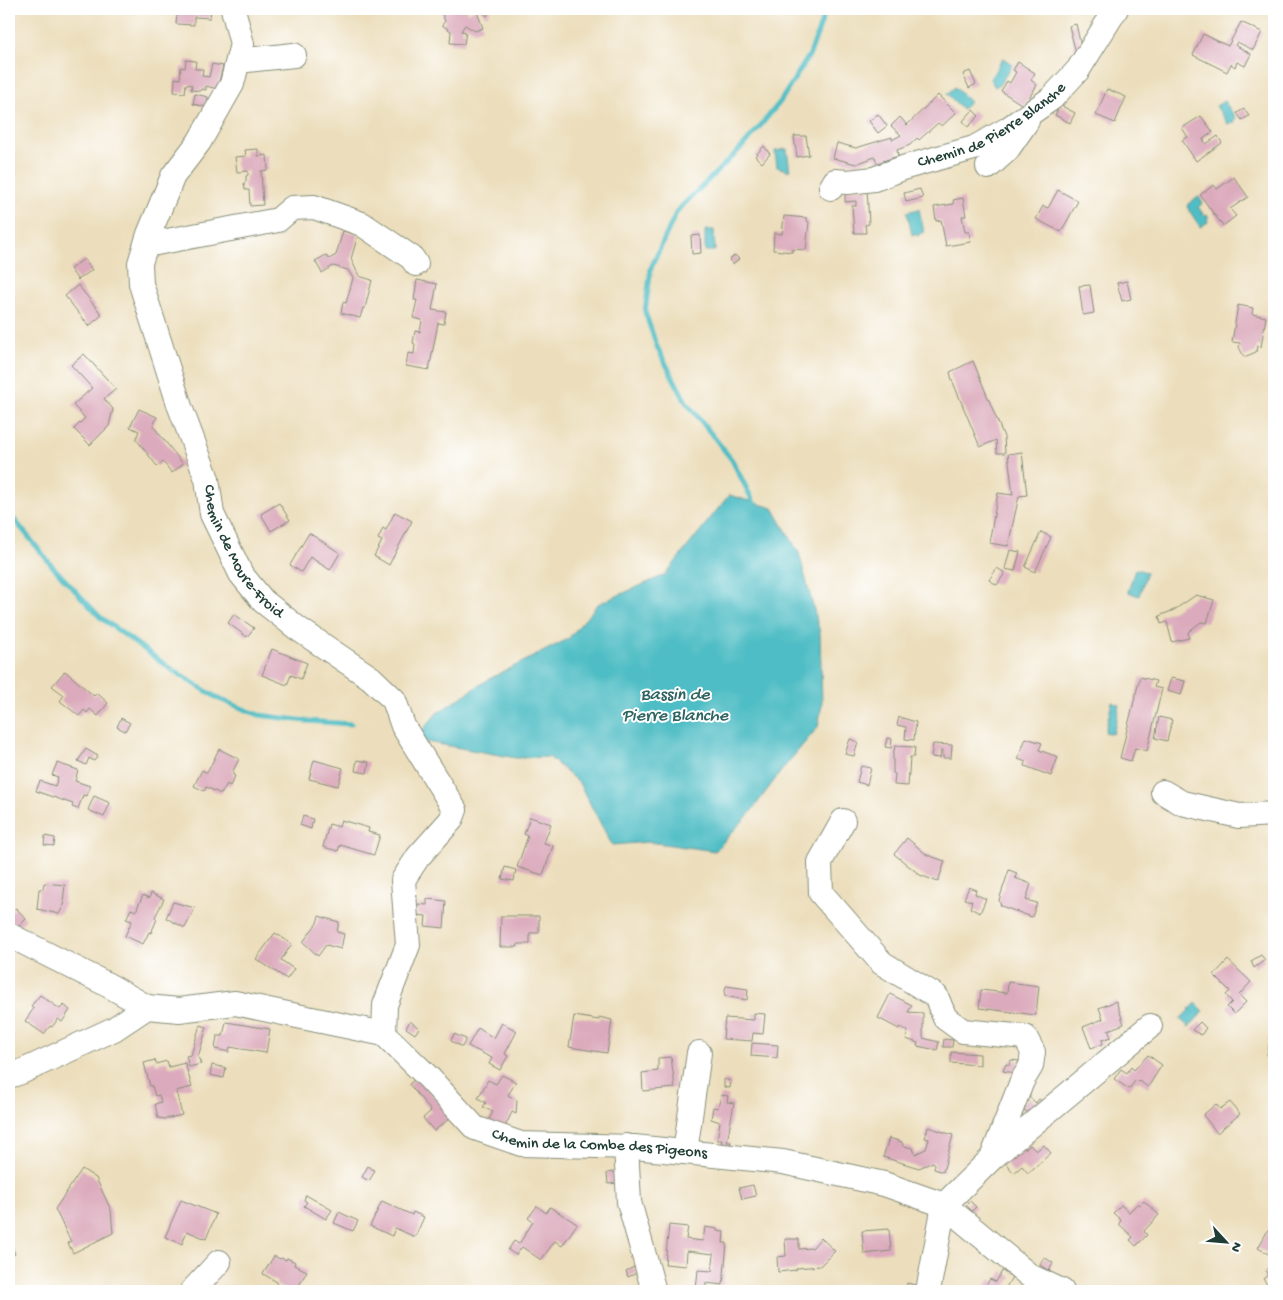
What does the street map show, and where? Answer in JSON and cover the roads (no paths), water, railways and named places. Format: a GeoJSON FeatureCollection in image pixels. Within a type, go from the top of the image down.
{"type":"FeatureCollection","features":[{"type":"Feature","properties":{"kind":"street","name":"Chemin de Moure-Froid"},"geometry":{"type":"LineString","coordinates":[[233,9],[242,44],[232,84],[199,142],[173,176],[149,234],[140,263],[141,284],[180,407],[207,479],[212,514],[241,574],[263,601],[296,628],[371,678],[394,700],[407,732],[455,810],[451,820],[418,857],[403,880],[408,945],[385,1004],[384,1034]]}},
{"type":"Feature","properties":{"kind":"street","name":"Chemin de Pierre Blanche"},"geometry":{"type":"LineString","coordinates":[[832,188],[835,181],[848,182],[874,179],[906,167],[974,148],[1028,116],[1052,98],[1078,70],[1116,9]]}},
{"type":"Feature","properties":{"kind":"street"},"geometry":{"type":"LineString","coordinates":[[238,61],[294,55]]}},
{"type":"Feature","properties":{"kind":"street"},"geometry":{"type":"LineString","coordinates":[[988,167],[1007,150],[1026,123],[1028,116]]}},
{"type":"Feature","properties":{"kind":"street"},"geometry":{"type":"LineString","coordinates":[[146,245],[278,220],[292,208],[314,206],[362,224],[412,258],[416,264]]}},
{"type":"Feature","properties":{"kind":"street"},"geometry":{"type":"LineString","coordinates":[[1163,792],[1182,803],[1239,816],[1274,814]]}},
{"type":"Feature","properties":{"kind":"street"},"geometry":{"type":"LineString","coordinates":[[843,821],[820,862],[821,893],[882,962],[936,996],[945,1018],[963,1031],[1025,1037],[1033,1052],[1031,1066],[1022,1081],[992,1158]]}},
{"type":"Feature","properties":{"kind":"street"},"geometry":{"type":"LineString","coordinates":[[9,935],[147,1007],[180,1010],[235,1003],[384,1034]]}},
{"type":"Feature","properties":{"kind":"street"},"geometry":{"type":"LineString","coordinates":[[9,1076],[114,1029],[147,1007]]}},
{"type":"Feature","properties":{"kind":"street"},"geometry":{"type":"LineString","coordinates":[[928,1291],[944,1205],[992,1158],[1150,1026]]}},
{"type":"Feature","properties":{"kind":"street","name":"Chemin de la Combe des Pigeons"},"geometry":{"type":"LineString","coordinates":[[384,1034],[429,1078],[475,1128],[521,1144],[626,1146],[783,1162],[884,1184],[944,1205],[1030,1276],[1062,1291]]}},
{"type":"Feature","properties":{"kind":"street"},"geometry":{"type":"LineString","coordinates":[[685,1152],[699,1053]]}},
{"type":"Feature","properties":{"kind":"street"},"geometry":{"type":"LineString","coordinates":[[626,1146],[629,1202],[654,1291]]}},
{"type":"Feature","properties":{"kind":"street"},"geometry":{"type":"LineString","coordinates":[[192,1291],[219,1262]]}},
{"type":"Feature","properties":{"kind":"water"},"geometry":{"type":"Polygon","coordinates":[[[1003,58],[1013,64],[1000,84],[995,87],[990,79],[1003,58]]]}},
{"type":"Feature","properties":{"kind":"water"},"geometry":{"type":"Polygon","coordinates":[[[955,87],[970,102],[962,109],[947,94],[955,87]]]}},
{"type":"Feature","properties":{"kind":"water"},"geometry":{"type":"Polygon","coordinates":[[[1224,101],[1236,118],[1234,123],[1228,124],[1216,106],[1224,101]]]}},
{"type":"Feature","properties":{"kind":"water"},"geometry":{"type":"Polygon","coordinates":[[[787,149],[790,171],[777,167],[775,151],[787,149]]]}},
{"type":"Feature","properties":{"kind":"water"},"geometry":{"type":"Polygon","coordinates":[[[1199,196],[1203,203],[1198,207],[1205,216],[1209,217],[1207,219],[1208,222],[1200,227],[1187,207],[1188,204],[1199,196]]]}},
{"type":"Feature","properties":{"kind":"water"},"geometry":{"type":"Polygon","coordinates":[[[919,209],[924,232],[918,236],[912,235],[907,212],[919,209]]]}},
{"type":"Feature","properties":{"kind":"water"},"geometry":{"type":"Polygon","coordinates":[[[705,230],[714,230],[715,251],[705,251],[705,230]]]}},
{"type":"Feature","properties":{"kind":"water","name":"Bassin de Pierre Blanche"},"geometry":{"type":"Polygon","coordinates":[[[729,495],[773,508],[799,553],[820,633],[822,704],[818,727],[785,766],[750,813],[715,851],[649,842],[612,845],[579,783],[549,757],[516,758],[421,741],[420,733],[437,713],[489,679],[568,639],[598,604],[665,575],[729,495]]]}},
{"type":"Feature","properties":{"kind":"water"},"geometry":{"type":"Polygon","coordinates":[[[1135,569],[1147,572],[1139,596],[1128,592],[1135,569]]]}},
{"type":"Feature","properties":{"kind":"water"},"geometry":{"type":"Polygon","coordinates":[[[1112,702],[1120,705],[1113,734],[1105,732],[1112,702]]]}},
{"type":"Feature","properties":{"kind":"water"},"geometry":{"type":"Polygon","coordinates":[[[1196,1003],[1204,1011],[1189,1027],[1180,1019],[1196,1003]]]}},
{"type":"Feature","properties":{"kind":"waterway"},"geometry":{"type":"LineString","coordinates":[[756,507],[732,460],[686,402],[657,347],[645,312],[651,268],[677,211],[747,142],[780,102],[810,54],[824,15],[824,9]]}},
{"type":"Feature","properties":{"kind":"waterway"},"geometry":{"type":"LineString","coordinates":[[9,513],[54,568],[100,617],[171,669],[219,699],[259,715],[351,724]]}}]}
